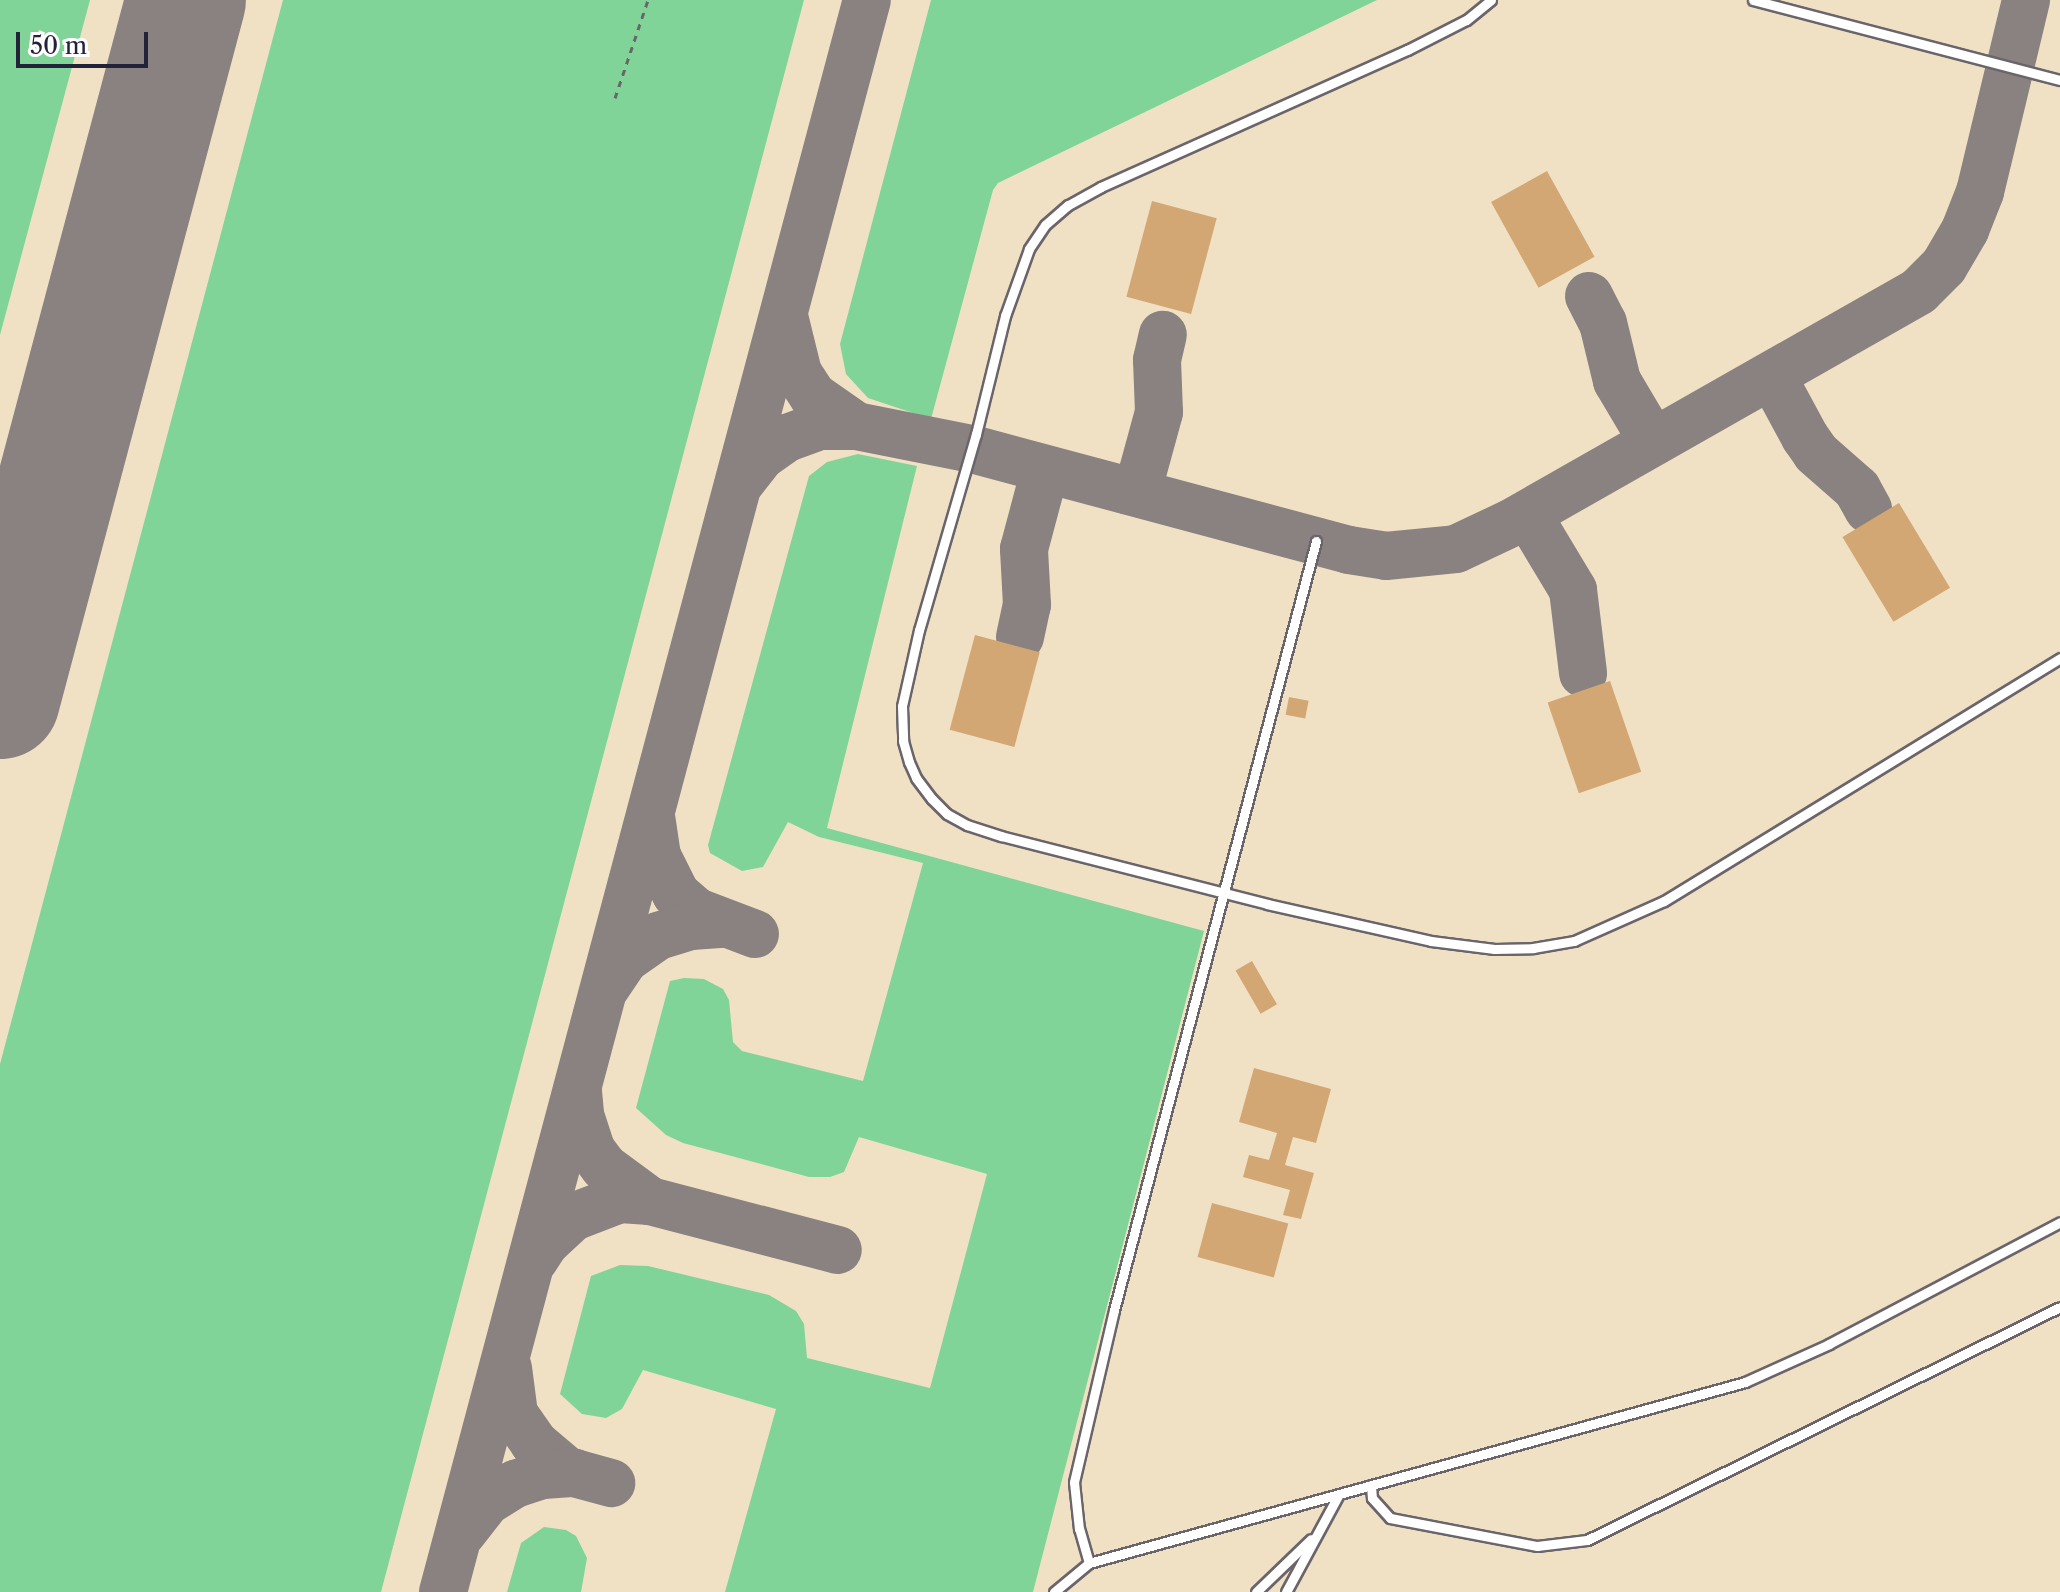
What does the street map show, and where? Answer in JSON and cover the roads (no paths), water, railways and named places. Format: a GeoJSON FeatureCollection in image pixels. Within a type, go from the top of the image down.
{"type":"FeatureCollection","features":[{"type":"Feature","properties":{"kind":"lane"},"geometry":{"type":"LineString","coordinates":[[1491,0],[1466,20],[1407,50],[1193,144],[1068,205],[1045,225],[1029,249],[1005,316],[902,706],[903,741],[909,762],[916,778],[932,799],[947,814],[967,825],[1070,855],[1431,941],[1494,949],[1533,948],[1574,941],[1664,901],[2060,658]]}},
{"type":"Feature","properties":{"kind":"lane"},"geometry":{"type":"LineString","coordinates":[[1753,0],[2060,80]]}},
{"type":"Feature","properties":{"kind":"lane"},"geometry":{"type":"LineString","coordinates":[[1089,1563],[1079,1529],[1074,1482],[1114,1310],[1316,541]]}},
{"type":"Feature","properties":{"kind":"lane"},"geometry":{"type":"LineString","coordinates":[[1054,1592],[1089,1563],[1745,1382],[1829,1344],[2060,1222]]}},
{"type":"Feature","properties":{"kind":"lane"},"geometry":{"type":"LineString","coordinates":[[1371,1485],[1372,1498],[1390,1518],[1537,1546],[1587,1540],[2060,1307]]}},
{"type":"Feature","properties":{"kind":"lane"},"geometry":{"type":"LineString","coordinates":[[1286,1592],[1339,1494]]}},
{"type":"Feature","properties":{"kind":"lane"},"geometry":{"type":"LineString","coordinates":[[1256,1592],[1318,1532]]}}]}
